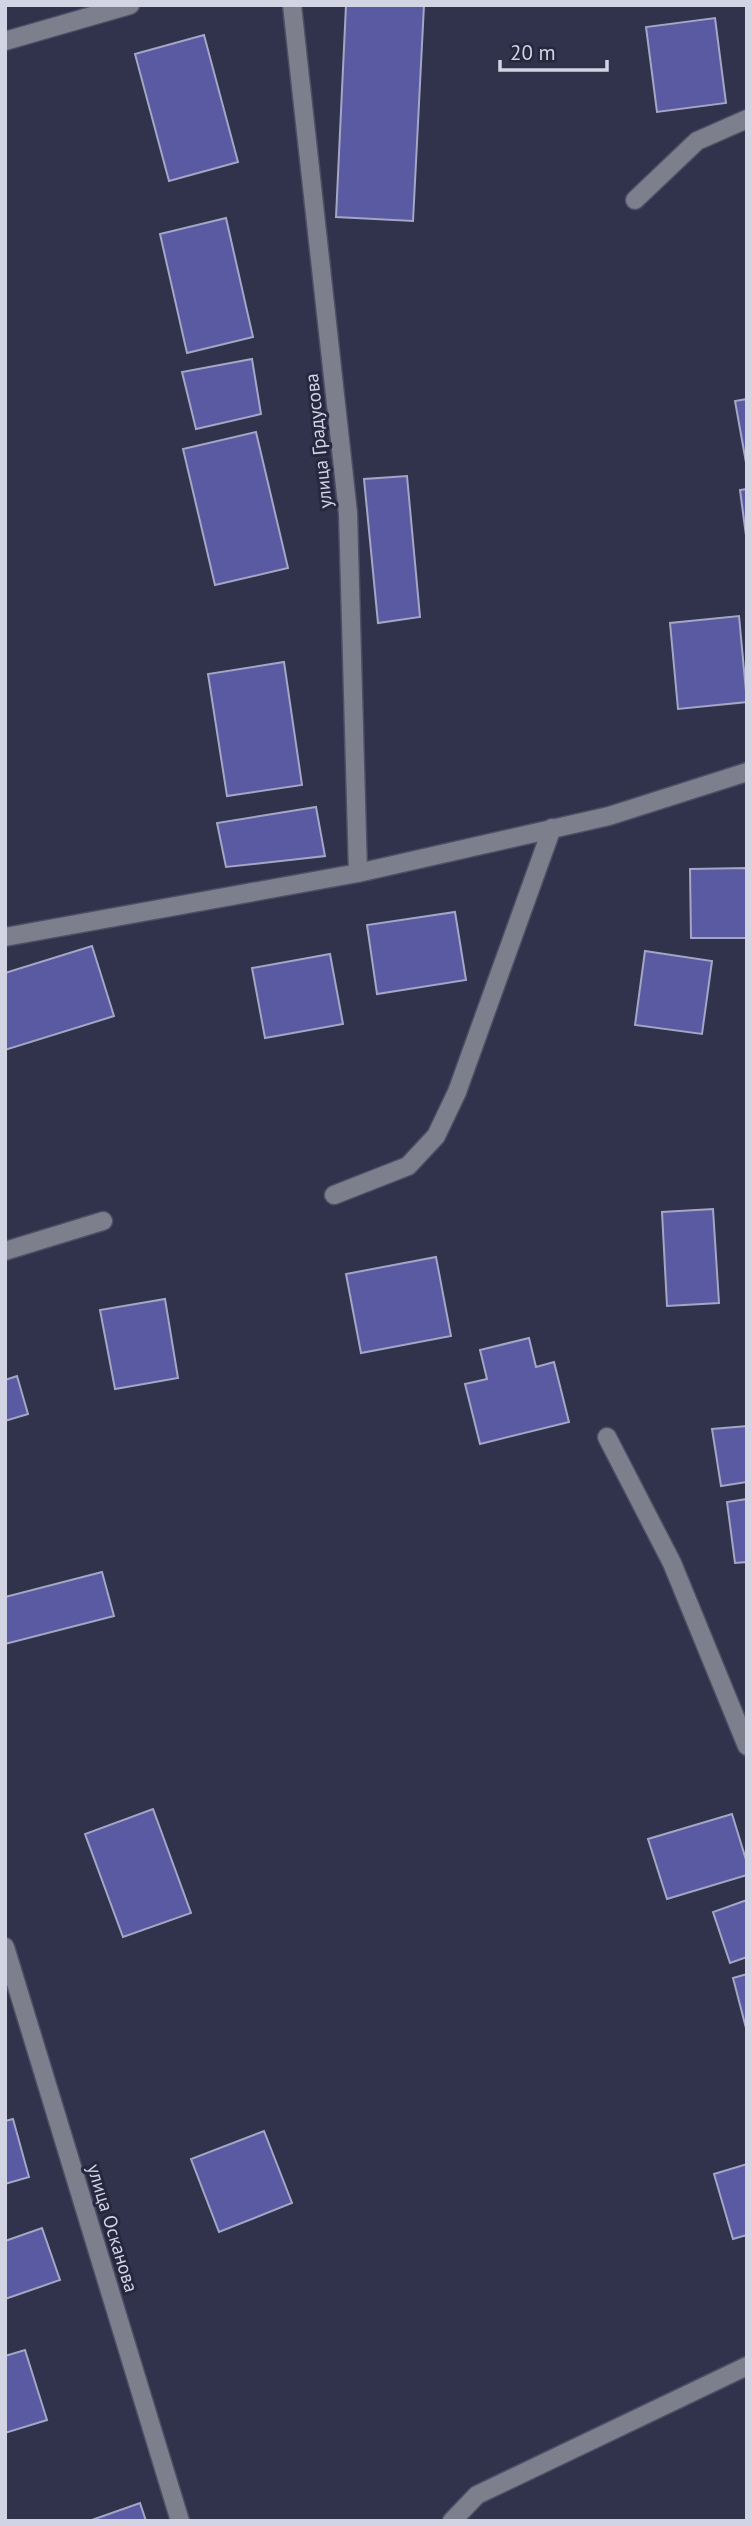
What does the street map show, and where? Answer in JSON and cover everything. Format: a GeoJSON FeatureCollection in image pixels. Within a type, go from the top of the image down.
{"type":"FeatureCollection","features":[{"type":"Feature","properties":{"kind":"street"},"geometry":{"type":"LineString","coordinates":[[5,41],[130,5]]}},
{"type":"Feature","properties":{"kind":"street","name":"улица Градусова"},"geometry":{"type":"LineString","coordinates":[[292,5],[348,513],[358,873]]}},
{"type":"Feature","properties":{"kind":"street"},"geometry":{"type":"LineString","coordinates":[[635,200],[697,141],[747,119]]}},
{"type":"Feature","properties":{"kind":"street"},"geometry":{"type":"LineString","coordinates":[[5,937],[358,873],[609,816],[747,772]]}},
{"type":"Feature","properties":{"kind":"street"},"geometry":{"type":"LineString","coordinates":[[334,1195],[408,1166],[436,1136],[457,1093],[552,828]]}},
{"type":"Feature","properties":{"kind":"street"},"geometry":{"type":"LineString","coordinates":[[5,1251],[103,1221]]}},
{"type":"Feature","properties":{"kind":"street"},"geometry":{"type":"LineString","coordinates":[[607,1437],[673,1563],[747,1746]]}},
{"type":"Feature","properties":{"kind":"street","name":"улица Осканова"},"geometry":{"type":"LineString","coordinates":[[5,1947],[180,2521]]}},
{"type":"Feature","properties":{"kind":"street"},"geometry":{"type":"LineString","coordinates":[[452,2521],[477,2495],[747,2366]]}},
{"type":"Feature","properties":{"kind":"building"},"geometry":{"type":"Polygon","coordinates":[[[346,5],[424,5],[413,221],[336,217],[346,5]]]}},
{"type":"Feature","properties":{"kind":"building"},"geometry":{"type":"Polygon","coordinates":[[[715,18],[726,103],[657,112],[646,27],[715,18]]]}},
{"type":"Feature","properties":{"kind":"building"},"geometry":{"type":"Polygon","coordinates":[[[204,35],[238,162],[169,181],[135,54],[204,35]]]}},
{"type":"Feature","properties":{"kind":"building"},"geometry":{"type":"Polygon","coordinates":[[[226,218],[253,337],[187,353],[160,234],[226,218]]]}},
{"type":"Feature","properties":{"kind":"building"},"geometry":{"type":"Polygon","coordinates":[[[252,359],[261,414],[196,429],[182,372],[252,359]]]}},
{"type":"Feature","properties":{"kind":"building"},"geometry":{"type":"Polygon","coordinates":[[[747,399],[747,468],[735,401],[747,399]]]}},
{"type":"Feature","properties":{"kind":"building"},"geometry":{"type":"Polygon","coordinates":[[[256,432],[288,568],[215,585],[183,449],[256,432]]]}},
{"type":"Feature","properties":{"kind":"building"},"geometry":{"type":"Polygon","coordinates":[[[407,476],[420,617],[378,623],[364,479],[407,476]]]}},
{"type":"Feature","properties":{"kind":"building"},"geometry":{"type":"Polygon","coordinates":[[[747,489],[747,543],[740,490],[747,489]]]}},
{"type":"Feature","properties":{"kind":"building"},"geometry":{"type":"Polygon","coordinates":[[[739,616],[747,702],[678,709],[670,623],[739,616]]]}},
{"type":"Feature","properties":{"kind":"building"},"geometry":{"type":"Polygon","coordinates":[[[284,662],[302,785],[227,796],[208,674],[284,662]]]}},
{"type":"Feature","properties":{"kind":"building"},"geometry":{"type":"Polygon","coordinates":[[[316,807],[325,856],[226,867],[217,823],[316,807]]]}},
{"type":"Feature","properties":{"kind":"building"},"geometry":{"type":"Polygon","coordinates":[[[747,868],[747,938],[691,938],[690,869],[747,868]]]}},
{"type":"Feature","properties":{"kind":"building"},"geometry":{"type":"Polygon","coordinates":[[[455,912],[466,980],[377,994],[367,925],[455,912]]]}},
{"type":"Feature","properties":{"kind":"building"},"geometry":{"type":"Polygon","coordinates":[[[92,946],[114,1016],[5,1050],[5,973],[92,946]]]}},
{"type":"Feature","properties":{"kind":"building"},"geometry":{"type":"Polygon","coordinates":[[[645,951],[712,961],[702,1034],[635,1025],[645,951]]]}},
{"type":"Feature","properties":{"kind":"building"},"geometry":{"type":"Polygon","coordinates":[[[330,954],[343,1024],[265,1038],[252,968],[330,954]]]}},
{"type":"Feature","properties":{"kind":"building"},"geometry":{"type":"Polygon","coordinates":[[[713,1209],[719,1303],[667,1306],[662,1212],[713,1209]]]}},
{"type":"Feature","properties":{"kind":"building"},"geometry":{"type":"Polygon","coordinates":[[[436,1257],[451,1336],[361,1353],[346,1274],[436,1257]]]}},
{"type":"Feature","properties":{"kind":"building"},"geometry":{"type":"Polygon","coordinates":[[[165,1299],[178,1378],[115,1389],[100,1310],[165,1299]]]}},
{"type":"Feature","properties":{"kind":"building"},"geometry":{"type":"Polygon","coordinates":[[[529,1338],[536,1367],[554,1362],[569,1422],[480,1444],[465,1384],[487,1379],[480,1350],[529,1338]]]}},
{"type":"Feature","properties":{"kind":"building"},"geometry":{"type":"Polygon","coordinates":[[[17,1376],[28,1414],[5,1421],[5,1380],[17,1376]]]}},
{"type":"Feature","properties":{"kind":"building"},"geometry":{"type":"Polygon","coordinates":[[[747,1426],[747,1482],[721,1486],[712,1429],[747,1426]]]}},
{"type":"Feature","properties":{"kind":"building"},"geometry":{"type":"Polygon","coordinates":[[[747,1499],[747,1562],[735,1563],[727,1502],[747,1499]]]}},
{"type":"Feature","properties":{"kind":"building"},"geometry":{"type":"Polygon","coordinates":[[[102,1572],[114,1616],[5,1644],[5,1597],[102,1572]]]}},
{"type":"Feature","properties":{"kind":"building"},"geometry":{"type":"Polygon","coordinates":[[[153,1809],[191,1913],[123,1937],[85,1834],[153,1809]]]}},
{"type":"Feature","properties":{"kind":"building"},"geometry":{"type":"Polygon","coordinates":[[[732,1814],[747,1863],[747,1875],[667,1899],[648,1839],[732,1814]]]}},
{"type":"Feature","properties":{"kind":"building"},"geometry":{"type":"Polygon","coordinates":[[[747,1900],[747,1957],[730,1963],[713,1912],[747,1900]]]}},
{"type":"Feature","properties":{"kind":"building"},"geometry":{"type":"Polygon","coordinates":[[[747,1974],[747,2028],[746,2028],[733,1978],[747,1974]]]}},
{"type":"Feature","properties":{"kind":"building"},"geometry":{"type":"Polygon","coordinates":[[[13,2119],[29,2177],[5,2184],[5,2121],[13,2119]]]}},
{"type":"Feature","properties":{"kind":"building"},"geometry":{"type":"Polygon","coordinates":[[[264,2131],[292,2203],[219,2232],[191,2159],[264,2131]]]}},
{"type":"Feature","properties":{"kind":"building"},"geometry":{"type":"Polygon","coordinates":[[[747,2164],[747,2235],[733,2239],[714,2174],[747,2164]]]}},
{"type":"Feature","properties":{"kind":"building"},"geometry":{"type":"Polygon","coordinates":[[[42,2228],[60,2280],[5,2299],[5,2241],[42,2228]]]}},
{"type":"Feature","properties":{"kind":"building"},"geometry":{"type":"Polygon","coordinates":[[[25,2350],[47,2420],[5,2433],[5,2356],[25,2350]]]}},
{"type":"Feature","properties":{"kind":"building"},"geometry":{"type":"Polygon","coordinates":[[[140,2503],[146,2521],[89,2521],[140,2503]]]}}]}
